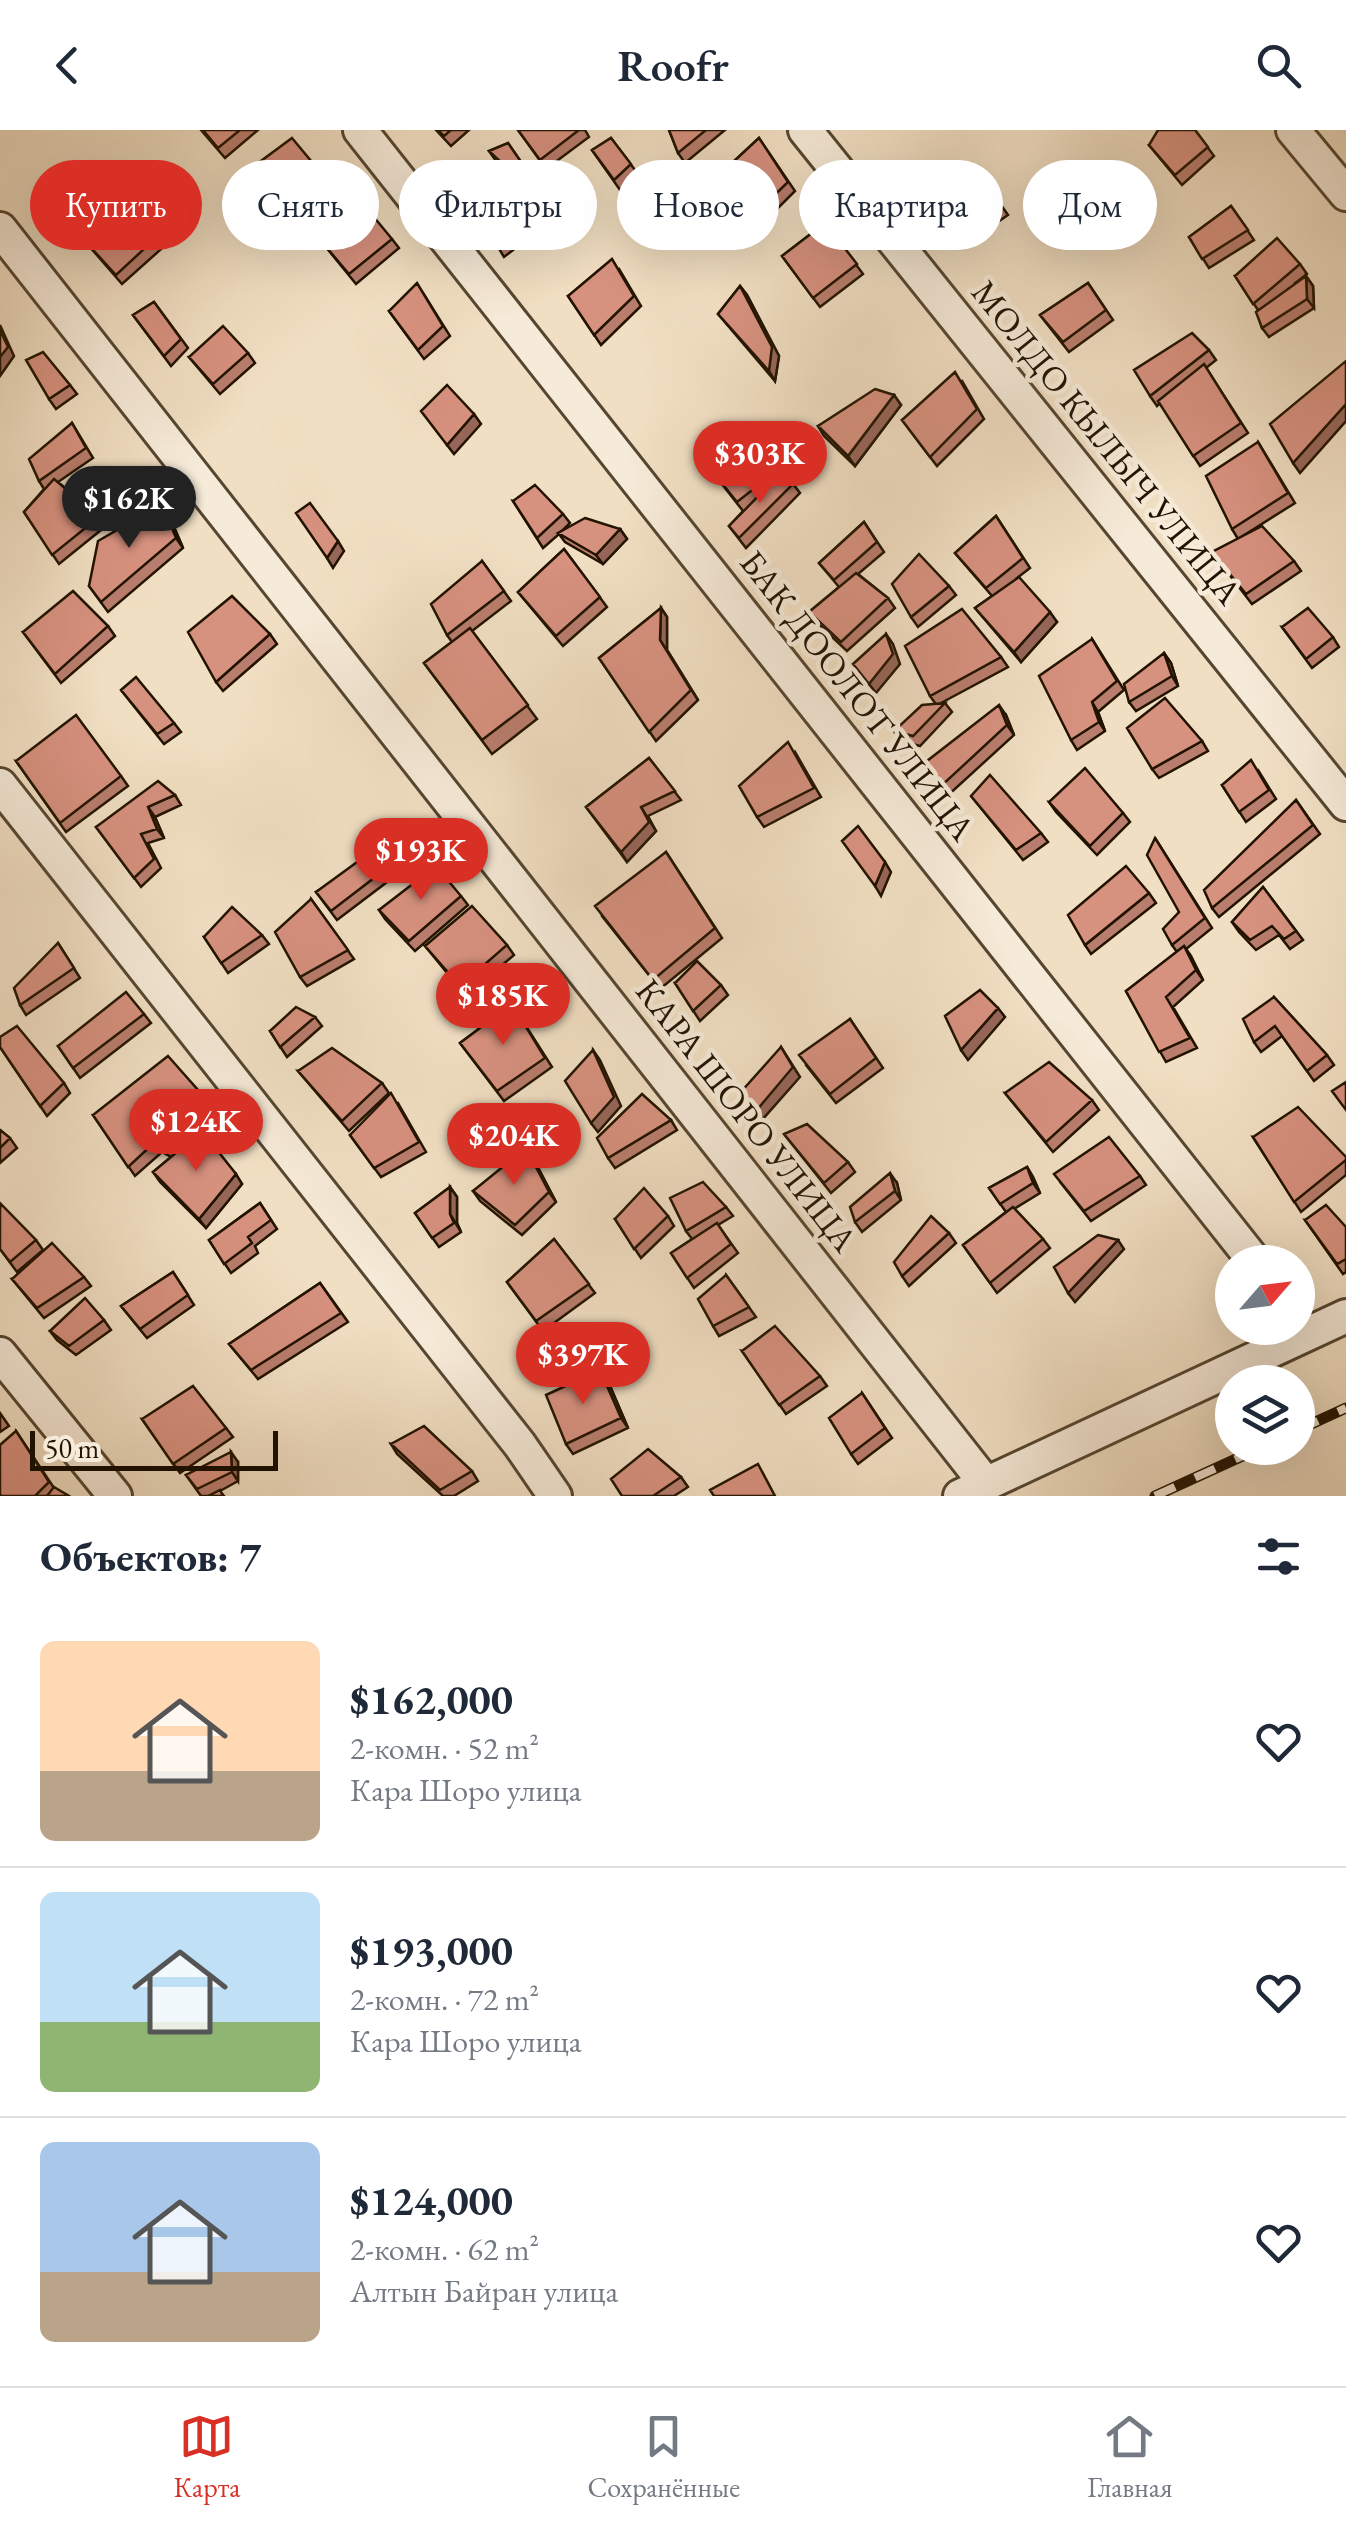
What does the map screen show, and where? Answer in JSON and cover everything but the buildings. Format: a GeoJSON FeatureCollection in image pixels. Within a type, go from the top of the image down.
{"type":"FeatureCollection","features":[{"type":"Feature","properties":{"kind":"street","name":"БАК ДООЛОТ УЛИЦА"},"geometry":{"type":"LineString","coordinates":[[360,130],[1242,1245]]}},
{"type":"Feature","properties":{"kind":"street","name":"МОЛДО КЫЛЫЧ УЛИЦА"},"geometry":{"type":"LineString","coordinates":[[806,130],[1346,804]]}},
{"type":"Feature","properties":{"kind":"street"},"geometry":{"type":"LineString","coordinates":[[1294,130],[1346,194]]}},
{"type":"Feature","properties":{"kind":"street","name":"КАРА ШОРО УЛИЦА"},"geometry":{"type":"LineString","coordinates":[[0,229],[973,1490]]}},
{"type":"Feature","properties":{"kind":"street"},"geometry":{"type":"LineString","coordinates":[[0,785],[507,1429],[555,1496]]}},
{"type":"Feature","properties":{"kind":"street"},"geometry":{"type":"LineString","coordinates":[[1315,1322],[1346,1316]]}},
{"type":"Feature","properties":{"kind":"street"},"geometry":{"type":"LineString","coordinates":[[973,1490],[1262,1345]]}},
{"type":"Feature","properties":{"kind":"street"},"geometry":{"type":"LineString","coordinates":[[0,1354],[115,1496]]}},
{"type":"Feature","properties":{"kind":"railway"},"geometry":{"type":"LineString","coordinates":[[1315,1422],[1346,1408]]}},
{"type":"Feature","properties":{"kind":"railway"},"geometry":{"type":"LineString","coordinates":[[1155,1496],[1223,1465]]}}]}
